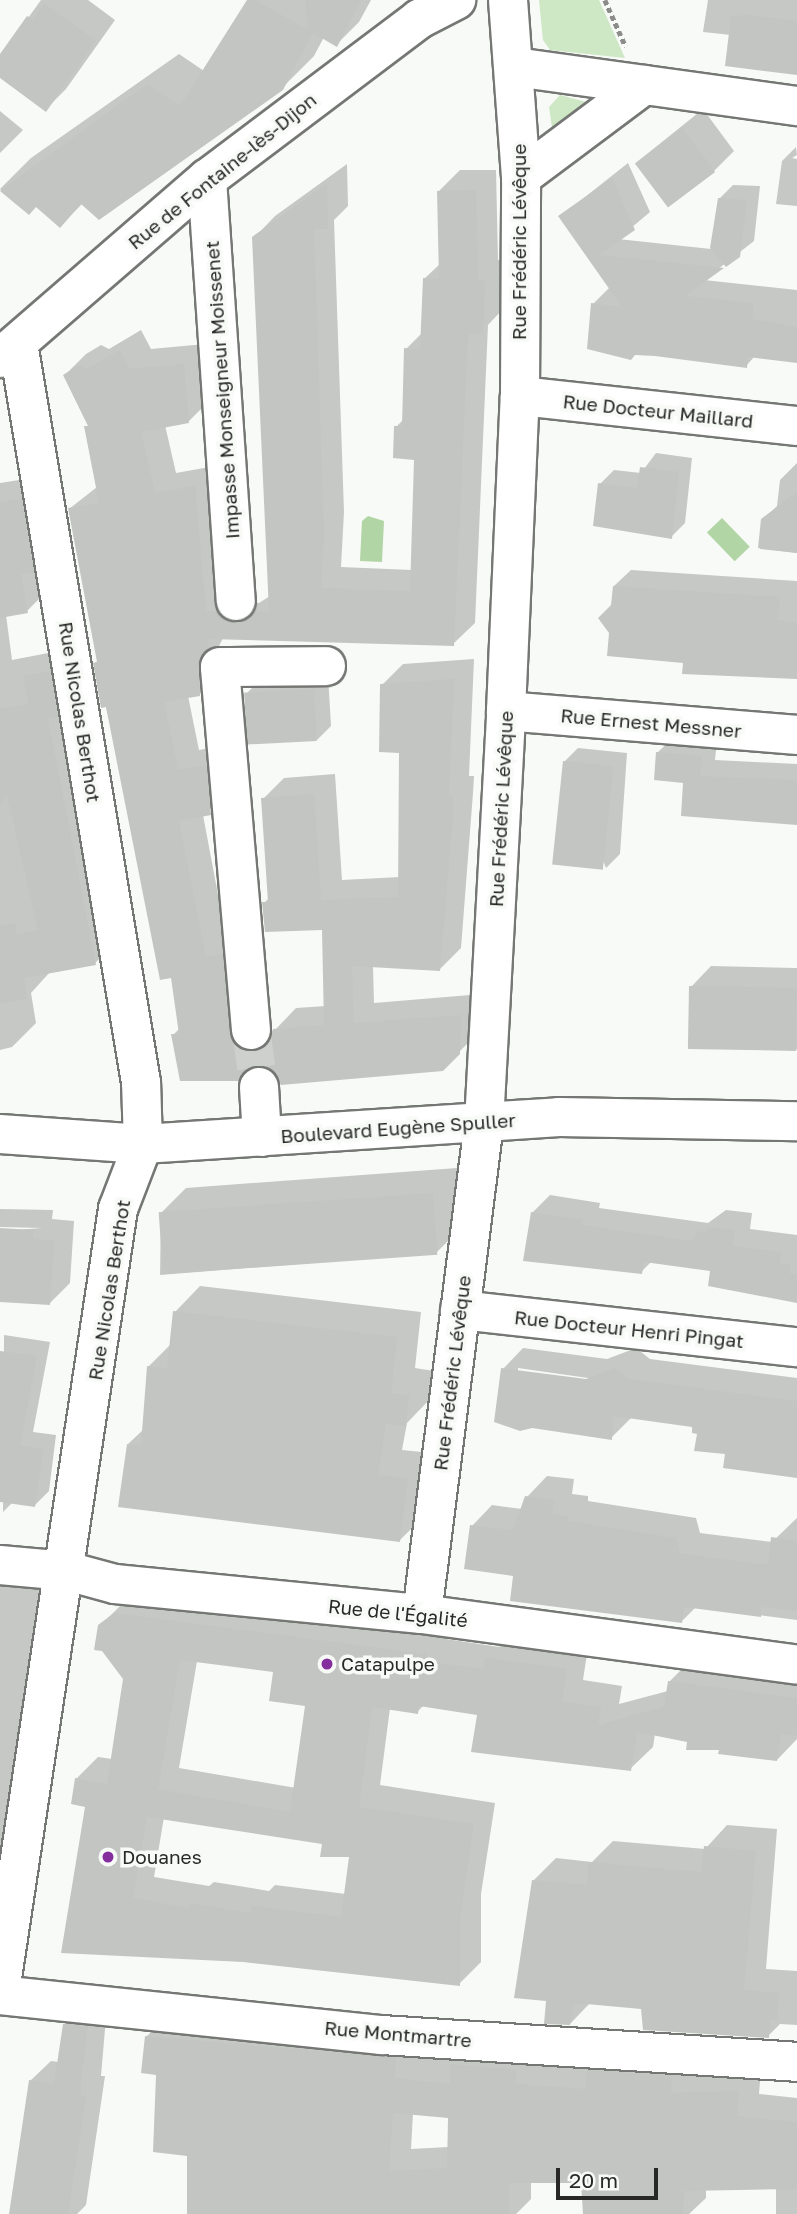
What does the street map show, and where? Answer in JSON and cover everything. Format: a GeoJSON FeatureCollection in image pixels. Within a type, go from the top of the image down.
{"type":"FeatureCollection","features":[{"type":"Feature","properties":{"kind":"street","name":"Rue de Fontaine-lès-Dijon"},"geometry":{"type":"LineString","coordinates":[[9,351],[207,179],[419,19],[456,0]]}},
{"type":"Feature","properties":{"kind":"street","name":"Rue Frédéric Lévêque"},"geometry":{"type":"LineString","coordinates":[[422,1614],[484,1123],[506,711],[520,396],[521,177],[508,0]]}},
{"type":"Feature","properties":{"kind":"street"},"geometry":{"type":"LineString","coordinates":[[515,67],[797,106]]}},
{"type":"Feature","properties":{"kind":"street"},"geometry":{"type":"LineString","coordinates":[[521,177],[643,85]]}},
{"type":"Feature","properties":{"kind":"street","name":"Impasse Monseigneur Moissenet"},"geometry":{"type":"LineString","coordinates":[[207,179],[236,601]]}},
{"type":"Feature","properties":{"kind":"street","name":"Rue Nicolas Berthot"},"geometry":{"type":"LineString","coordinates":[[0,1993],[67,1571],[118,1209],[143,1144],[141,1082],[9,351]]}},
{"type":"Feature","properties":{"kind":"street","name":"Rue Docteur Maillard"},"geometry":{"type":"LineString","coordinates":[[520,396],[797,426]]}},
{"type":"Feature","properties":{"kind":"street"},"geometry":{"type":"LineString","coordinates":[[251,1030],[220,667],[326,666]]}},
{"type":"Feature","properties":{"kind":"street","name":"Rue Ernest Messner"},"geometry":{"type":"LineString","coordinates":[[506,711],[797,735]]}},
{"type":"Feature","properties":{"kind":"street"},"geometry":{"type":"LineString","coordinates":[[258,1087],[262,1137]]}},
{"type":"Feature","properties":{"kind":"street","name":"Boulevard Eugène Spuller"},"geometry":{"type":"LineString","coordinates":[[0,1134],[143,1144],[559,1117],[797,1121]]}},
{"type":"Feature","properties":{"kind":"street","name":"Rue Docteur Henri Pingat"},"geometry":{"type":"LineString","coordinates":[[460,1310],[797,1347]]}},
{"type":"Feature","properties":{"kind":"street","name":"Rue de l'Égalité"},"geometry":{"type":"LineString","coordinates":[[0,1565],[67,1571],[115,1584],[422,1614],[797,1665]]}},
{"type":"Feature","properties":{"kind":"street","name":"Rue Montmartre"},"geometry":{"type":"LineString","coordinates":[[0,1993],[382,2035],[797,2062]]}},
{"type":"Feature","properties":{"kind":"shaded area"},"geometry":{"type":"Polygon","coordinates":[[[539,0],[599,0],[625,58],[550,50],[543,40],[539,0]]]}},
{"type":"Feature","properties":{"kind":"shaded area"},"geometry":{"type":"Polygon","coordinates":[[[560,95],[601,106],[554,141],[549,107],[560,95]]]}},
{"type":"Feature","properties":{"kind":"shaded area"},"geometry":{"type":"Polygon","coordinates":[[[368,516],[384,521],[382,562],[360,561],[362,521],[368,516]]]}},
{"type":"Feature","properties":{"kind":"shaded area"},"geometry":{"type":"Polygon","coordinates":[[[722,518],[750,547],[735,561],[707,533],[722,518]]]}},
{"type":"Feature","properties":{"kind":"building"},"geometry":{"type":"Polygon","coordinates":[[[247,0],[255,0],[313,33],[283,90],[99,220],[81,204],[60,228],[36,207],[29,215],[0,191],[147,84],[180,106],[247,0]]]}},
{"type":"Feature","properties":{"kind":"building"},"geometry":{"type":"Polygon","coordinates":[[[305,0],[361,0],[337,47],[308,30],[305,0]]]}},
{"type":"Feature","properties":{"kind":"building"},"geometry":{"type":"Polygon","coordinates":[[[44,3],[96,41],[46,112],[0,78],[0,54],[27,16],[33,19],[44,3]]]}},
{"type":"Feature","properties":{"kind":"building"},"geometry":{"type":"Polygon","coordinates":[[[749,15],[797,21],[797,75],[725,66],[731,16],[749,15]]]}},
{"type":"Feature","properties":{"kind":"building"},"geometry":{"type":"Polygon","coordinates":[[[682,128],[715,172],[668,207],[635,164],[682,128]]]}},
{"type":"Feature","properties":{"kind":"building"},"geometry":{"type":"Polygon","coordinates":[[[612,178],[635,230],[599,255],[724,268],[685,296],[754,303],[752,319],[797,327],[797,363],[748,357],[747,368],[655,356],[635,355],[631,360],[587,349],[591,303],[622,307],[558,216],[612,178]]]}},
{"type":"Feature","properties":{"kind":"building"},"geometry":{"type":"Polygon","coordinates":[[[327,183],[328,229],[314,229],[324,534],[321,588],[410,591],[414,460],[393,458],[394,426],[402,426],[404,348],[420,349],[423,278],[439,279],[437,191],[476,190],[478,280],[485,281],[483,332],[468,335],[454,646],[208,639],[209,648],[198,668],[200,696],[164,702],[178,770],[206,765],[211,815],[179,821],[206,957],[223,954],[234,1043],[254,1052],[270,1040],[273,1029],[324,1025],[322,930],[265,932],[262,902],[268,902],[261,798],[314,794],[321,900],[398,897],[399,753],[379,752],[380,684],[454,679],[449,796],[453,796],[453,816],[440,971],[352,966],[354,1023],[461,1015],[460,1054],[443,1071],[281,1085],[269,1068],[258,1065],[246,1069],[239,1081],[180,1081],[171,1034],[179,1034],[171,978],[160,980],[106,707],[101,708],[93,663],[97,662],[68,508],[99,503],[84,426],[88,426],[63,375],[79,365],[86,369],[120,350],[130,369],[184,364],[189,423],[141,432],[155,493],[195,486],[206,611],[217,611],[226,620],[237,623],[255,611],[269,612],[252,237],[327,183]]]}},
{"type":"Feature","properties":{"kind":"building"},"geometry":{"type":"Polygon","coordinates":[[[718,198],[747,200],[740,257],[726,267],[710,248],[718,198]]]}},
{"type":"Feature","properties":{"kind":"building"},"geometry":{"type":"Polygon","coordinates":[[[640,467],[679,472],[672,539],[593,526],[598,483],[637,488],[640,467]]]}},
{"type":"Feature","properties":{"kind":"building"},"geometry":{"type":"Polygon","coordinates":[[[797,492],[797,553],[758,548],[761,519],[797,492]]]}},
{"type":"Feature","properties":{"kind":"building"},"geometry":{"type":"Polygon","coordinates":[[[22,499],[34,572],[21,574],[28,613],[0,618],[0,502],[22,499]]]}},
{"type":"Feature","properties":{"kind":"building"},"geometry":{"type":"Polygon","coordinates":[[[613,586],[780,597],[778,620],[797,622],[797,679],[682,674],[683,663],[607,656],[609,633],[598,618],[611,605],[613,586]]]}},
{"type":"Feature","properties":{"kind":"building"},"geometry":{"type":"Polygon","coordinates":[[[50,671],[58,717],[48,719],[96,965],[24,978],[27,999],[0,1004],[0,925],[15,924],[17,935],[38,930],[7,795],[0,805],[0,709],[29,704],[23,676],[50,671]]]}},
{"type":"Feature","properties":{"kind":"building"},"geometry":{"type":"Polygon","coordinates":[[[314,689],[317,741],[247,745],[244,693],[314,689]]]}},
{"type":"Feature","properties":{"kind":"building"},"geometry":{"type":"Polygon","coordinates":[[[656,752],[702,756],[700,776],[797,780],[797,825],[681,816],[683,783],[654,780],[656,752]]]}},
{"type":"Feature","properties":{"kind":"building"},"geometry":{"type":"Polygon","coordinates":[[[563,761],[614,766],[603,870],[552,864],[563,761]]]}},
{"type":"Feature","properties":{"kind":"building"},"geometry":{"type":"Polygon","coordinates":[[[689,986],[797,988],[796,1051],[688,1049],[689,986]]]}},
{"type":"Feature","properties":{"kind":"building"},"geometry":{"type":"Polygon","coordinates":[[[433,1193],[437,1255],[163,1274],[159,1212],[433,1193]]]}},
{"type":"Feature","properties":{"kind":"building"},"geometry":{"type":"Polygon","coordinates":[[[531,1212],[583,1220],[582,1225],[691,1241],[698,1231],[707,1232],[707,1227],[735,1230],[733,1246],[781,1252],[779,1264],[790,1265],[790,1274],[797,1275],[797,1303],[708,1286],[710,1271],[644,1262],[642,1274],[523,1261],[531,1212]]]}},
{"type":"Feature","properties":{"kind":"building"},"geometry":{"type":"Polygon","coordinates":[[[0,1228],[34,1230],[33,1239],[54,1241],[50,1305],[0,1302],[0,1228]]]}},
{"type":"Feature","properties":{"kind":"building"},"geometry":{"type":"Polygon","coordinates":[[[173,1311],[397,1337],[391,1393],[409,1396],[406,1426],[386,1424],[378,1475],[408,1478],[400,1542],[118,1507],[127,1444],[141,1445],[147,1366],[167,1368],[173,1311]]]}},
{"type":"Feature","properties":{"kind":"building"},"geometry":{"type":"Polygon","coordinates":[[[0,1351],[37,1356],[20,1445],[43,1449],[35,1507],[0,1502],[0,1351]]]}},
{"type":"Feature","properties":{"kind":"building"},"geometry":{"type":"Polygon","coordinates":[[[501,1368],[586,1379],[615,1368],[629,1379],[797,1401],[797,1478],[723,1468],[725,1454],[694,1451],[697,1434],[692,1433],[692,1427],[613,1416],[612,1440],[532,1428],[520,1431],[494,1422],[501,1368]]]}},
{"type":"Feature","properties":{"kind":"building"},"geometry":{"type":"Polygon","coordinates":[[[525,1496],[554,1500],[552,1514],[568,1516],[568,1521],[676,1538],[680,1553],[691,1555],[768,1565],[771,1537],[797,1541],[797,1611],[761,1607],[761,1617],[684,1607],[682,1623],[510,1601],[513,1576],[464,1569],[470,1525],[513,1530],[525,1496]]]}},
{"type":"Feature","properties":{"kind":"building"},"geometry":{"type":"Polygon","coordinates":[[[114,1613],[426,1654],[425,1661],[483,1669],[485,1658],[567,1669],[562,1702],[601,1707],[598,1725],[664,1707],[668,1681],[797,1698],[797,1736],[781,1734],[777,1761],[718,1754],[719,1750],[686,1750],[687,1742],[637,1732],[631,1771],[471,1752],[477,1715],[419,1706],[418,1714],[372,1707],[359,1807],[474,1824],[460,1918],[460,1986],[243,1962],[61,1953],[85,1807],[71,1804],[75,1778],[107,1784],[123,1679],[102,1651],[94,1650],[98,1625],[114,1613]],[[180,1660],[158,1789],[290,1812],[305,1706],[269,1701],[273,1672],[180,1660]],[[147,1817],[133,1898],[189,1908],[190,1903],[251,1913],[251,1906],[341,1917],[349,1857],[320,1857],[322,1844],[147,1817]]]}},
{"type":"Feature","properties":{"kind":"building"},"geometry":{"type":"Polygon","coordinates":[[[704,1846],[756,1851],[744,1990],[779,1993],[777,2020],[770,2020],[769,2038],[643,2030],[641,2009],[575,2003],[570,2025],[544,2024],[546,2001],[514,1998],[532,1880],[587,1885],[589,1862],[701,1872],[704,1846]]]}},
{"type":"Feature","properties":{"kind":"building"},"geometry":{"type":"Polygon","coordinates":[[[63,2024],[88,2026],[81,2080],[81,2096],[86,2096],[68,2214],[9,2214],[29,2080],[54,2084],[63,2024]]]}},
{"type":"Feature","properties":{"kind":"building"},"geometry":{"type":"Polygon","coordinates":[[[145,2036],[396,2058],[395,2078],[450,2084],[451,2064],[516,2070],[515,2084],[585,2089],[587,2070],[672,2076],[671,2093],[739,2091],[737,2116],[797,2122],[797,2189],[684,2191],[683,2214],[583,2214],[581,2183],[509,2183],[509,2214],[187,2214],[187,2156],[153,2152],[156,2075],[141,2073],[145,2036]],[[393,2113],[389,2171],[447,2168],[448,2118],[393,2113]]]}},
{"type":"Feature","properties":{"kind":"tunnel"},"geometry":{"type":"LineString","coordinates":[[251,1030],[259,1087]]}},
{"type":"Feature","properties":{"kind":"place","name":"Catapulpe"},"geometry":{"type":"Point","coordinates":[327,1664]}},
{"type":"Feature","properties":{"kind":"place","name":"Douanes"},"geometry":{"type":"Point","coordinates":[108,1857]}}]}
